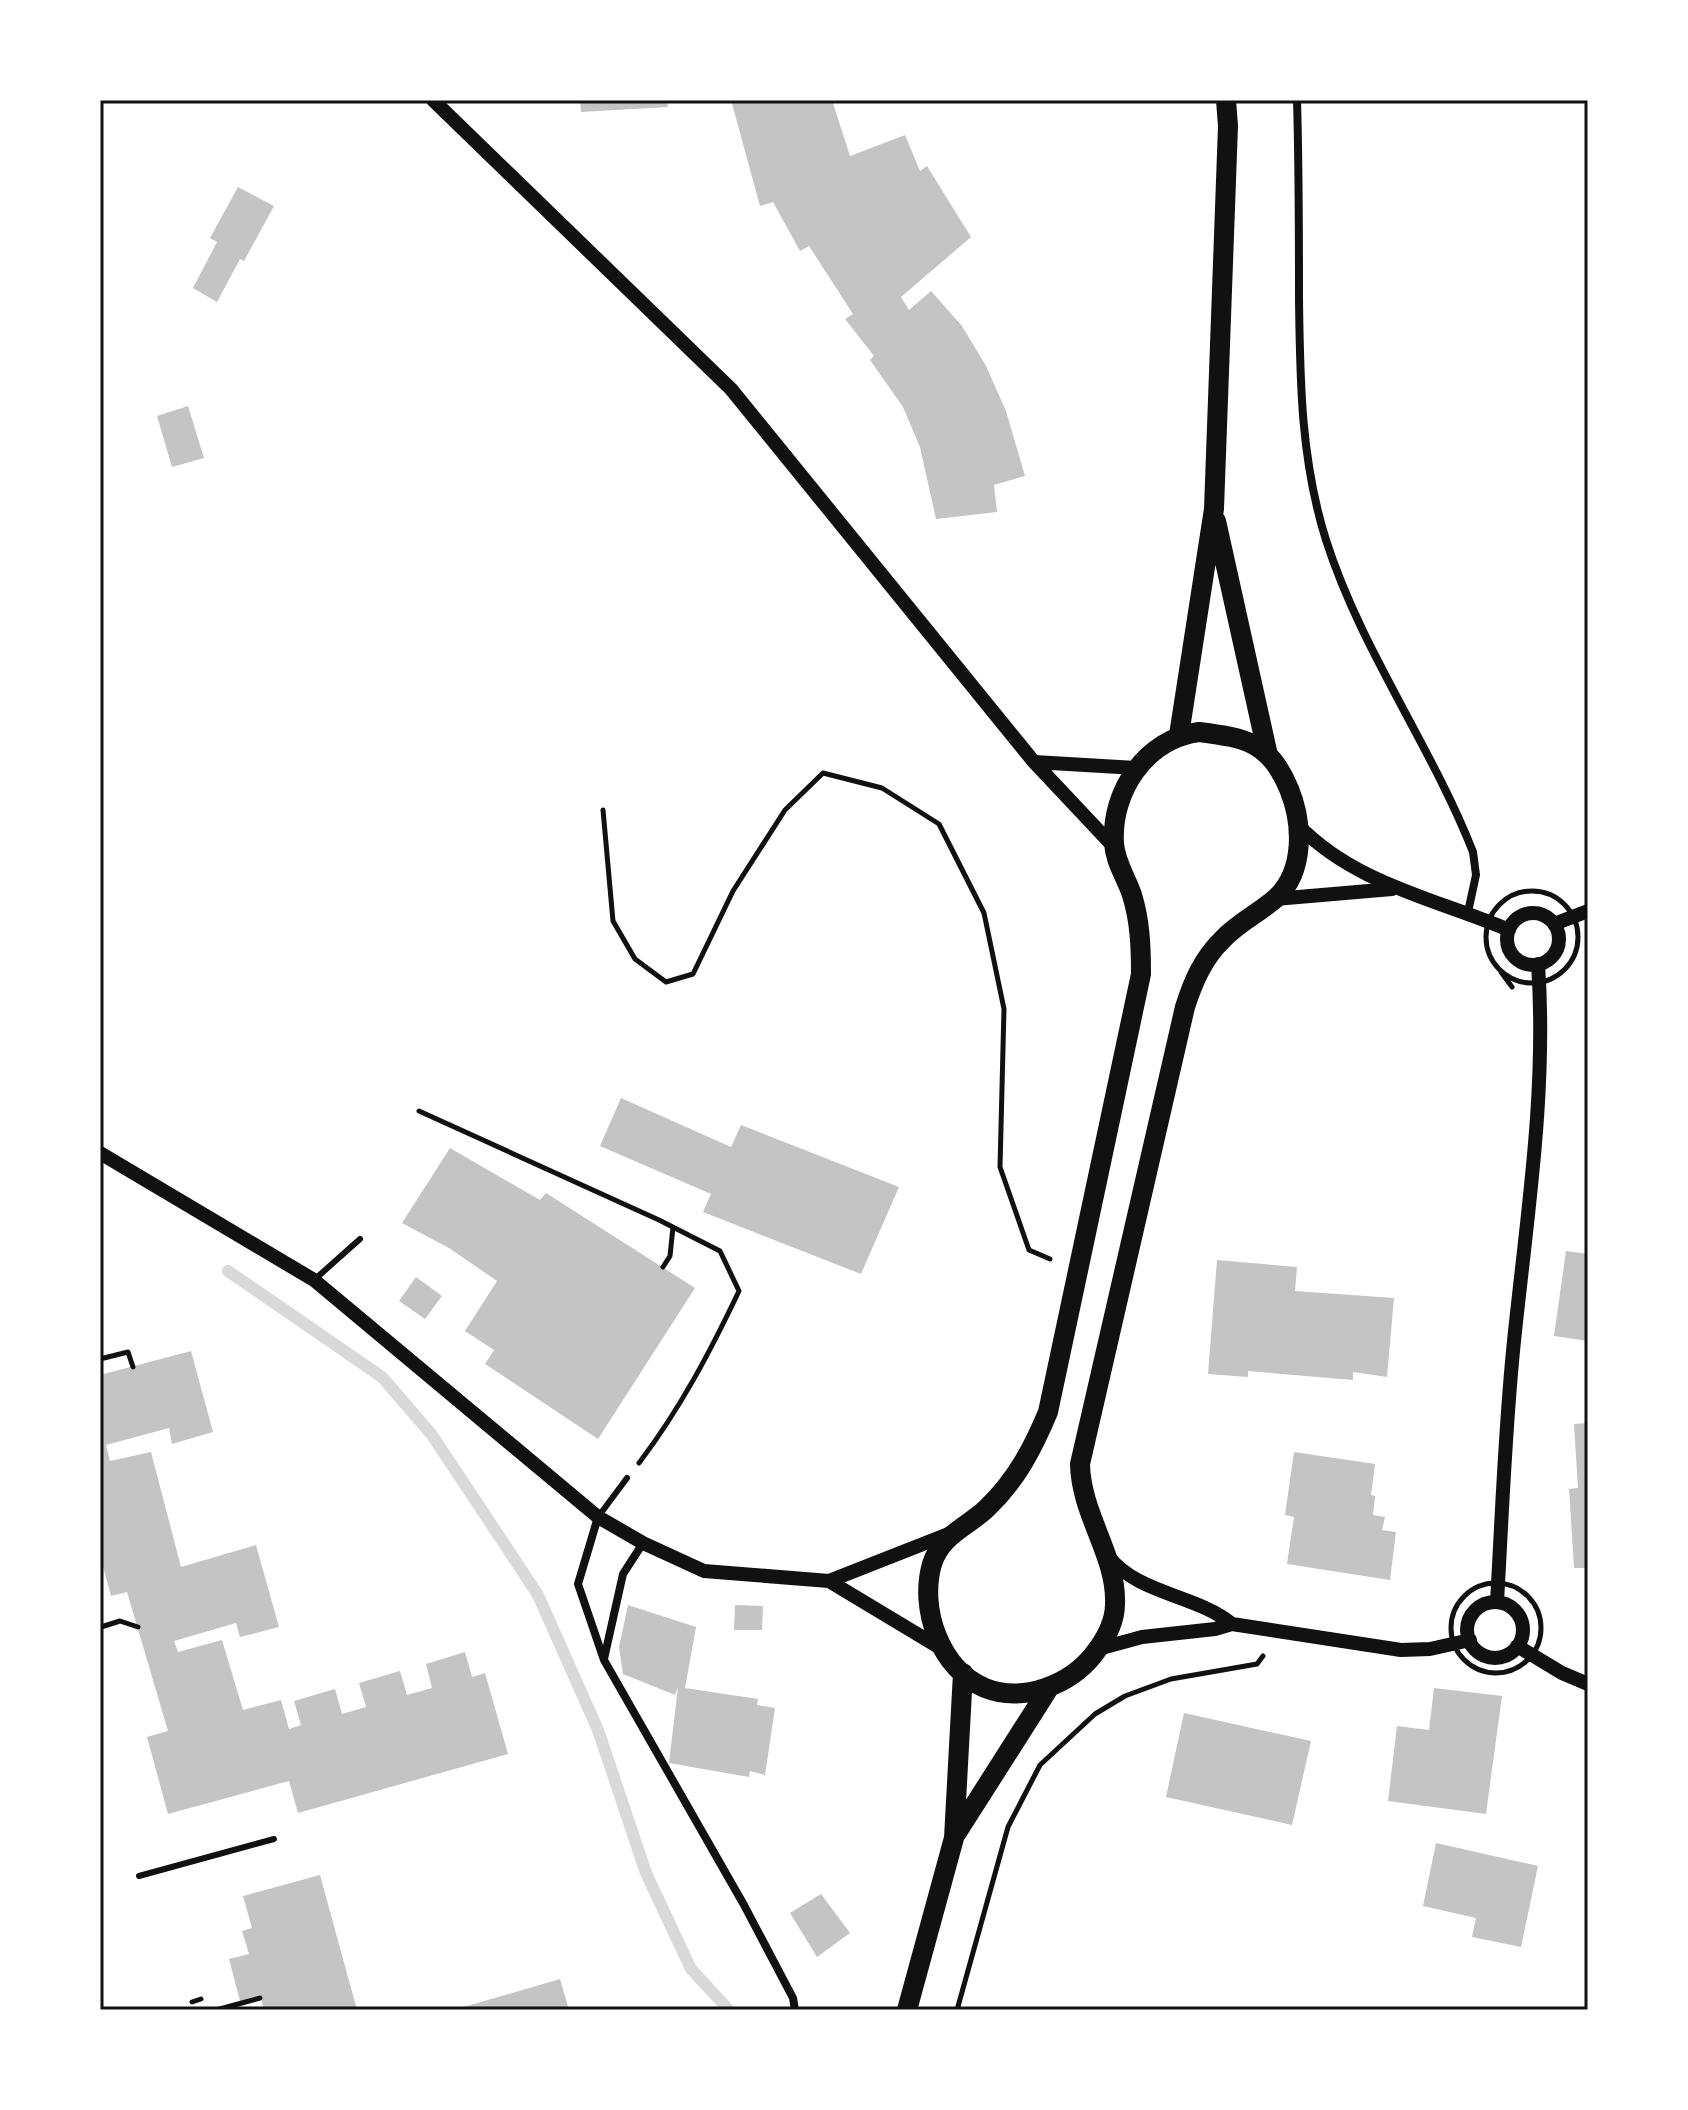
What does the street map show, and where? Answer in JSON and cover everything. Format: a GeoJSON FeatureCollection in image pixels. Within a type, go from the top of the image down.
{"type":"FeatureCollection","features":[{"type":"Feature","properties":{"kind":"main road"},"geometry":{"type":"LineString","coordinates":[[1179,735],[1214,509],[1228,126],[1226,100]]}},
{"type":"Feature","properties":{"kind":"main road"},"geometry":{"type":"LineString","coordinates":[[1214,509],[1267,751],[1285,778],[1294,800],[1300,847],[1288,880],[1275,899],[1221,941],[1193,981],[1185,1007],[1080,1464],[1083,1495],[1113,1583],[1115,1606],[1112,1622],[1098,1649],[1080,1670],[1049,1688],[1020,1692],[987,1689],[963,1673],[934,1633],[929,1584],[932,1563],[951,1533],[985,1510],[1021,1469],[1048,1412],[1141,974],[1139,920],[1114,847],[1114,825],[1119,805],[1125,785],[1136,768],[1161,745],[1179,735],[1199,732],[1216,734],[1267,751]]}},
{"type":"Feature","properties":{"kind":"main road"},"geometry":{"type":"LineString","coordinates":[[907,2010],[954,1838],[963,1673]]}},
{"type":"Feature","properties":{"kind":"main road"},"geometry":{"type":"LineString","coordinates":[[954,1838],[1049,1688]]}},
{"type":"Feature","properties":{"kind":"street"},"geometry":{"type":"LineString","coordinates":[[433,100],[731,389],[1034,762],[1114,847]]}},
{"type":"Feature","properties":{"kind":"street"},"geometry":{"type":"LineString","coordinates":[[1297,100],[1300,378],[1309,479],[1327,542],[1360,625],[1473,852],[1476,875],[1468,912]]}},
{"type":"Feature","properties":{"kind":"street"},"geometry":{"type":"LineString","coordinates":[[1034,762],[1136,768]]}},
{"type":"Feature","properties":{"kind":"street"},"geometry":{"type":"LineString","coordinates":[[1298,825],[1333,856],[1396,889],[1468,912],[1509,930]]}},
{"type":"Feature","properties":{"kind":"street"},"geometry":{"type":"LineString","coordinates":[[1275,899],[1396,889]]}},
{"type":"Feature","properties":{"kind":"street"},"geometry":{"type":"LineString","coordinates":[[1554,924],[1588,911]]}},
{"type":"Feature","properties":{"kind":"street"},"geometry":{"type":"LineString","coordinates":[[1524,913],[1537,913],[1551,919],[1554,924],[1558,931],[1558,946],[1551,958],[1538,964],[1525,964],[1514,957],[1507,945],[1514,920],[1524,913]]}},
{"type":"Feature","properties":{"kind":"street"},"geometry":{"type":"LineString","coordinates":[[1497,1602],[1508,1412],[1540,1086],[1542,1015],[1538,964]]}},
{"type":"Feature","properties":{"kind":"street"},"geometry":{"type":"LineString","coordinates":[[100,1153],[314,1280],[598,1517],[643,1543],[704,1571],[829,1581],[951,1533]]}},
{"type":"Feature","properties":{"kind":"street"},"geometry":{"type":"LineString","coordinates":[[598,1517],[578,1584],[604,1660],[744,1905],[793,1998],[795,2010]]}},
{"type":"Feature","properties":{"kind":"street"},"geometry":{"type":"LineString","coordinates":[[604,1660],[623,1574],[643,1543]]}},
{"type":"Feature","properties":{"kind":"street"},"geometry":{"type":"LineString","coordinates":[[1104,1550],[1129,1576],[1203,1605],[1232,1624],[1401,1650],[1430,1649],[1470,1640]]}},
{"type":"Feature","properties":{"kind":"street"},"geometry":{"type":"LineString","coordinates":[[829,1581],[945,1651]]}},
{"type":"Feature","properties":{"kind":"street"},"geometry":{"type":"LineString","coordinates":[[1497,1602],[1515,1609],[1522,1621],[1523,1635],[1517,1646],[1503,1657],[1486,1657],[1473,1648],[1467,1633],[1468,1620],[1476,1608],[1497,1602]]}},
{"type":"Feature","properties":{"kind":"street"},"geometry":{"type":"LineString","coordinates":[[1098,1649],[1142,1637],[1215,1629],[1232,1624]]}},
{"type":"Feature","properties":{"kind":"street"},"geometry":{"type":"LineString","coordinates":[[1517,1646],[1562,1673],[1588,1684]]}},
{"type":"Feature","properties":{"kind":"lane"},"geometry":{"type":"LineString","coordinates":[[314,1280],[360,1239]]}},
{"type":"Feature","properties":{"kind":"lane"},"geometry":{"type":"LineString","coordinates":[[598,1517],[627,1478]]}},
{"type":"Feature","properties":{"kind":"lane"},"geometry":{"type":"LineString","coordinates":[[139,1876],[274,1839]]}},
{"type":"Feature","properties":{"kind":"path"},"geometry":{"type":"LineString","coordinates":[[603,810],[613,921],[635,959],[666,982],[693,974],[733,891],[785,810],[823,773],[882,788],[939,824],[984,913],[1004,1009],[1000,1167],[1029,1250],[1077,1269]]}},
{"type":"Feature","properties":{"kind":"path"},"geometry":{"type":"LineString","coordinates":[[419,1111],[720,1251],[739,1291],[703,1367],[660,1436],[627,1478]]}},
{"type":"Feature","properties":{"kind":"path"},"geometry":{"type":"LineString","coordinates":[[663,1267],[670,1256],[673,1227]]}},
{"type":"Feature","properties":{"kind":"path"},"geometry":{"type":"LineString","coordinates":[[100,1359],[128,1352],[133,1367]]}},
{"type":"Feature","properties":{"kind":"path"},"geometry":{"type":"LineString","coordinates":[[101,1627],[120,1621],[138,1627]]}},
{"type":"Feature","properties":{"kind":"path"},"geometry":{"type":"LineString","coordinates":[[957,2010],[1008,1827],[1040,1765],[1095,1714],[1125,1696],[1171,1679],[1257,1664],[1265,1654]]}},
{"type":"Feature","properties":{"kind":"path"},"geometry":{"type":"LineString","coordinates":[[216,2010],[260,1998]]}},
{"type":"Feature","properties":{"kind":"path"},"geometry":{"type":"LineString","coordinates":[[192,2002],[201,1999]]}},
{"type":"Feature","properties":{"kind":"building"},"geometry":{"type":"Polygon","coordinates":[[[580,100],[667,100],[668,107],[581,112],[580,100]]]}},
{"type":"Feature","properties":{"kind":"building"},"geometry":{"type":"Polygon","coordinates":[[[731,100],[832,100],[850,156],[905,135],[920,171],[927,166],[971,237],[901,297],[909,310],[931,291],[962,326],[986,366],[1006,411],[1025,476],[994,485],[997,512],[936,519],[920,447],[903,407],[870,360],[874,356],[845,319],[853,314],[809,246],[800,251],[773,202],[760,206],[731,100]]]}},
{"type":"Feature","properties":{"kind":"building"},"geometry":{"type":"Polygon","coordinates":[[[238,187],[274,206],[217,302],[193,288],[217,242],[210,238],[238,187]]]}},
{"type":"Feature","properties":{"kind":"building"},"geometry":{"type":"Polygon","coordinates":[[[188,406],[204,458],[172,467],[157,416],[188,406]]]}},
{"type":"Feature","properties":{"kind":"building"},"geometry":{"type":"Polygon","coordinates":[[[621,1098],[731,1147],[741,1125],[899,1187],[861,1274],[703,1212],[711,1194],[600,1146],[621,1098]]]}},
{"type":"Feature","properties":{"kind":"building"},"geometry":{"type":"Polygon","coordinates":[[[450,1148],[540,1200],[546,1193],[695,1288],[598,1439],[485,1364],[494,1350],[465,1331],[497,1281],[449,1248],[402,1223],[450,1148]]]}},
{"type":"Feature","properties":{"kind":"building"},"geometry":{"type":"Polygon","coordinates":[[[1566,1251],[1588,1254],[1588,1341],[1554,1336],[1566,1251]]]}},
{"type":"Feature","properties":{"kind":"building"},"geometry":{"type":"Polygon","coordinates":[[[1217,1260],[1297,1267],[1295,1291],[1394,1298],[1387,1377],[1353,1372],[1353,1380],[1248,1371],[1248,1377],[1208,1374],[1217,1260]]]}},
{"type":"Feature","properties":{"kind":"building"},"geometry":{"type":"Polygon","coordinates":[[[416,1277],[442,1296],[425,1319],[399,1301],[416,1277]]]}},
{"type":"Feature","properties":{"kind":"building"},"geometry":{"type":"Polygon","coordinates":[[[191,1351],[213,1432],[172,1444],[169,1428],[106,1445],[110,1461],[151,1452],[181,1567],[256,1545],[279,1627],[240,1637],[236,1623],[174,1641],[178,1652],[222,1640],[243,1710],[281,1700],[289,1729],[301,1725],[294,1701],[335,1689],[342,1714],[366,1707],[359,1683],[400,1671],[407,1695],[432,1688],[426,1664],[465,1652],[472,1677],[485,1673],[508,1754],[298,1813],[289,1781],[168,1814],[147,1737],[168,1731],[127,1592],[111,1596],[100,1555],[100,1375],[191,1351]]]}},
{"type":"Feature","properties":{"kind":"building"},"geometry":{"type":"Polygon","coordinates":[[[1588,1423],[1588,1568],[1574,1568],[1569,1489],[1578,1488],[1574,1424],[1588,1423]]]}},
{"type":"Feature","properties":{"kind":"building"},"geometry":{"type":"Polygon","coordinates":[[[1294,1452],[1375,1464],[1371,1495],[1375,1496],[1373,1515],[1385,1517],[1382,1530],[1396,1532],[1390,1580],[1287,1564],[1294,1517],[1285,1515],[1294,1452]]]}},
{"type":"Feature","properties":{"kind":"building"},"geometry":{"type":"Polygon","coordinates":[[[628,1605],[696,1627],[685,1688],[758,1699],[757,1705],[775,1708],[765,1775],[750,1771],[749,1777],[669,1763],[678,1687],[675,1695],[623,1674],[619,1647],[628,1605]]]}},
{"type":"Feature","properties":{"kind":"building"},"geometry":{"type":"Polygon","coordinates":[[[735,1605],[763,1606],[762,1630],[734,1630],[735,1605]]]}},
{"type":"Feature","properties":{"kind":"building"},"geometry":{"type":"Polygon","coordinates":[[[1434,1688],[1502,1696],[1486,1814],[1388,1801],[1397,1726],[1429,1730],[1434,1688]]]}},
{"type":"Feature","properties":{"kind":"building"},"geometry":{"type":"Polygon","coordinates":[[[1184,1713],[1311,1741],[1292,1825],[1166,1797],[1184,1713]]]}},
{"type":"Feature","properties":{"kind":"building"},"geometry":{"type":"Polygon","coordinates":[[[1436,1843],[1538,1866],[1521,1947],[1472,1937],[1476,1918],[1423,1906],[1436,1843]]]}},
{"type":"Feature","properties":{"kind":"building"},"geometry":{"type":"Polygon","coordinates":[[[320,1875],[357,2010],[264,2010],[260,1995],[240,2001],[229,1959],[249,1954],[242,1931],[252,1928],[243,1896],[320,1875]]]}},
{"type":"Feature","properties":{"kind":"building"},"geometry":{"type":"Polygon","coordinates":[[[821,1894],[850,1933],[817,1957],[790,1913],[821,1894]]]}},
{"type":"Feature","properties":{"kind":"building"},"geometry":{"type":"Polygon","coordinates":[[[560,1979],[569,2010],[457,2010],[457,2009],[560,1979]]]}},
{"type":"Feature","properties":{"kind":"waterway"},"geometry":{"type":"LineString","coordinates":[[228,1271],[382,1377],[432,1435],[538,1595],[598,1730],[646,1873],[691,1969],[729,2010]]}}]}
